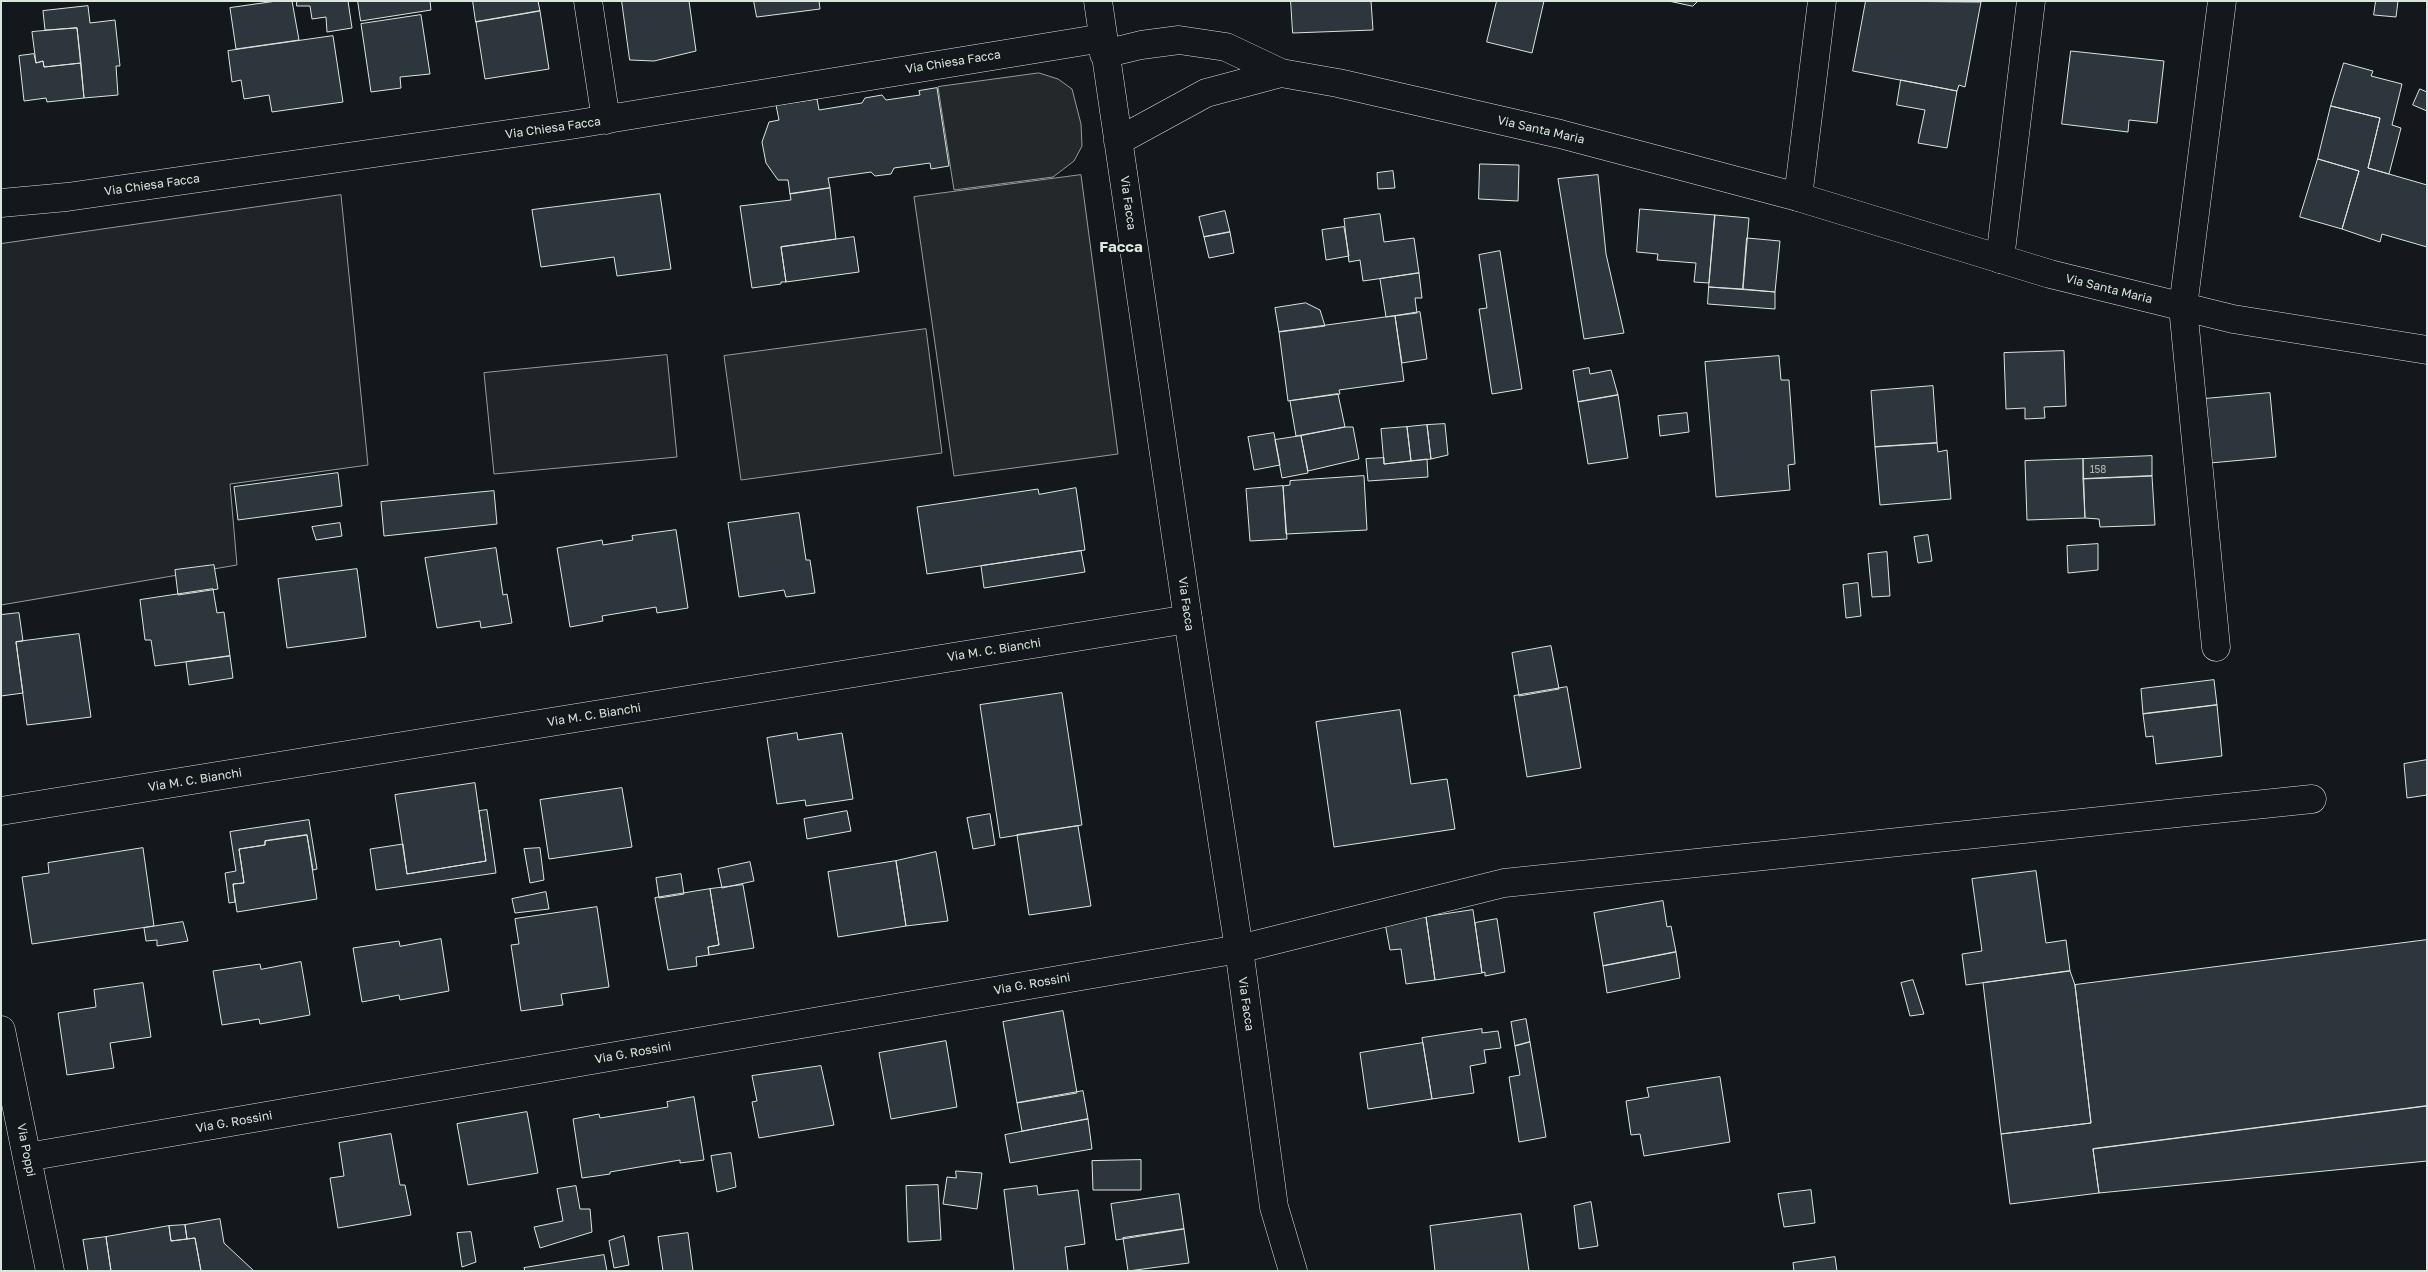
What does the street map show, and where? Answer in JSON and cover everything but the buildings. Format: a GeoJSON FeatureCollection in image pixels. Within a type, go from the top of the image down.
{"type":"FeatureCollection","features":[{"type":"Feature","properties":{"kind":"street"},"geometry":{"type":"LineString","coordinates":[[588,1],[606,120]]}},
{"type":"Feature","properties":{"kind":"street","name":"Via Facca"},"geometry":{"type":"LineString","coordinates":[[1098,1],[1188,618],[1239,949],[1274,1207],[1273,1271]]}},
{"type":"Feature","properties":{"kind":"street"},"geometry":{"type":"LineString","coordinates":[[1798,197],[1822,1]]}},
{"type":"Feature","properties":{"kind":"street"},"geometry":{"type":"LineString","coordinates":[[2000,259],[2030,1]]}},
{"type":"Feature","properties":{"kind":"street"},"geometry":{"type":"LineString","coordinates":[[2216,647],[2184,307],[2222,1]]}},
{"type":"Feature","properties":{"kind":"street","name":"Via Santa Maria"},"geometry":{"type":"LineString","coordinates":[[1104,46],[1141,45],[1179,40],[1226,47],[1280,73],[1338,83],[1560,134],[1798,197],[2000,259],[2184,307],[2233,319],[2427,350]]}},
{"type":"Feature","properties":{"kind":"street","name":"Via Chiesa Facca"},"geometry":{"type":"LineString","coordinates":[[1,203],[67,197],[1104,46]]}},
{"type":"Feature","properties":{"kind":"street","name":"Via Santa Maria"},"geometry":{"type":"LineString","coordinates":[[1118,141],[1206,93],[1280,73]]}},
{"type":"Feature","properties":{"kind":"street","name":"Via M. C. Bianchi"},"geometry":{"type":"LineString","coordinates":[[1,811],[1188,618]]}},
{"type":"Feature","properties":{"kind":"street","name":"Via G. Rossini"},"geometry":{"type":"LineString","coordinates":[[27,1157],[1239,949],[1504,883],[2312,799]]}},
{"type":"Feature","properties":{"kind":"street","name":"Via Poppi"},"geometry":{"type":"LineString","coordinates":[[1,1030],[50,1271]]}},
{"type":"Feature","properties":{"kind":"street","name":"Via Facca"},"geometry":{"type":"LineString","coordinates":[[1274,1207],[1293,1271]]}},
{"type":"Feature","properties":{"kind":"shaded area"},"geometry":{"type":"Polygon","coordinates":[[[1039,73],[1058,79],[1072,89],[1081,124],[1082,146],[1074,161],[1053,177],[954,190],[938,87],[1039,73]]]}},
{"type":"Feature","properties":{"kind":"shaded area"},"geometry":{"type":"Polygon","coordinates":[[[1081,175],[1118,454],[954,476],[914,197],[1081,175]]]}},
{"type":"Feature","properties":{"kind":"shaded area"},"geometry":{"type":"Polygon","coordinates":[[[341,195],[368,465],[230,484],[237,565],[1,605],[1,244],[341,195]]]}},
{"type":"Feature","properties":{"kind":"shaded area"},"geometry":{"type":"Polygon","coordinates":[[[926,329],[942,453],[741,480],[724,356],[926,329]]]}},
{"type":"Feature","properties":{"kind":"shaded area"},"geometry":{"type":"Polygon","coordinates":[[[667,355],[677,457],[494,474],[484,373],[667,355]]]}},
{"type":"Feature","properties":{"kind":"district","name":"Facca"},"geometry":{"type":"Point","coordinates":[1121,247]}}]}
